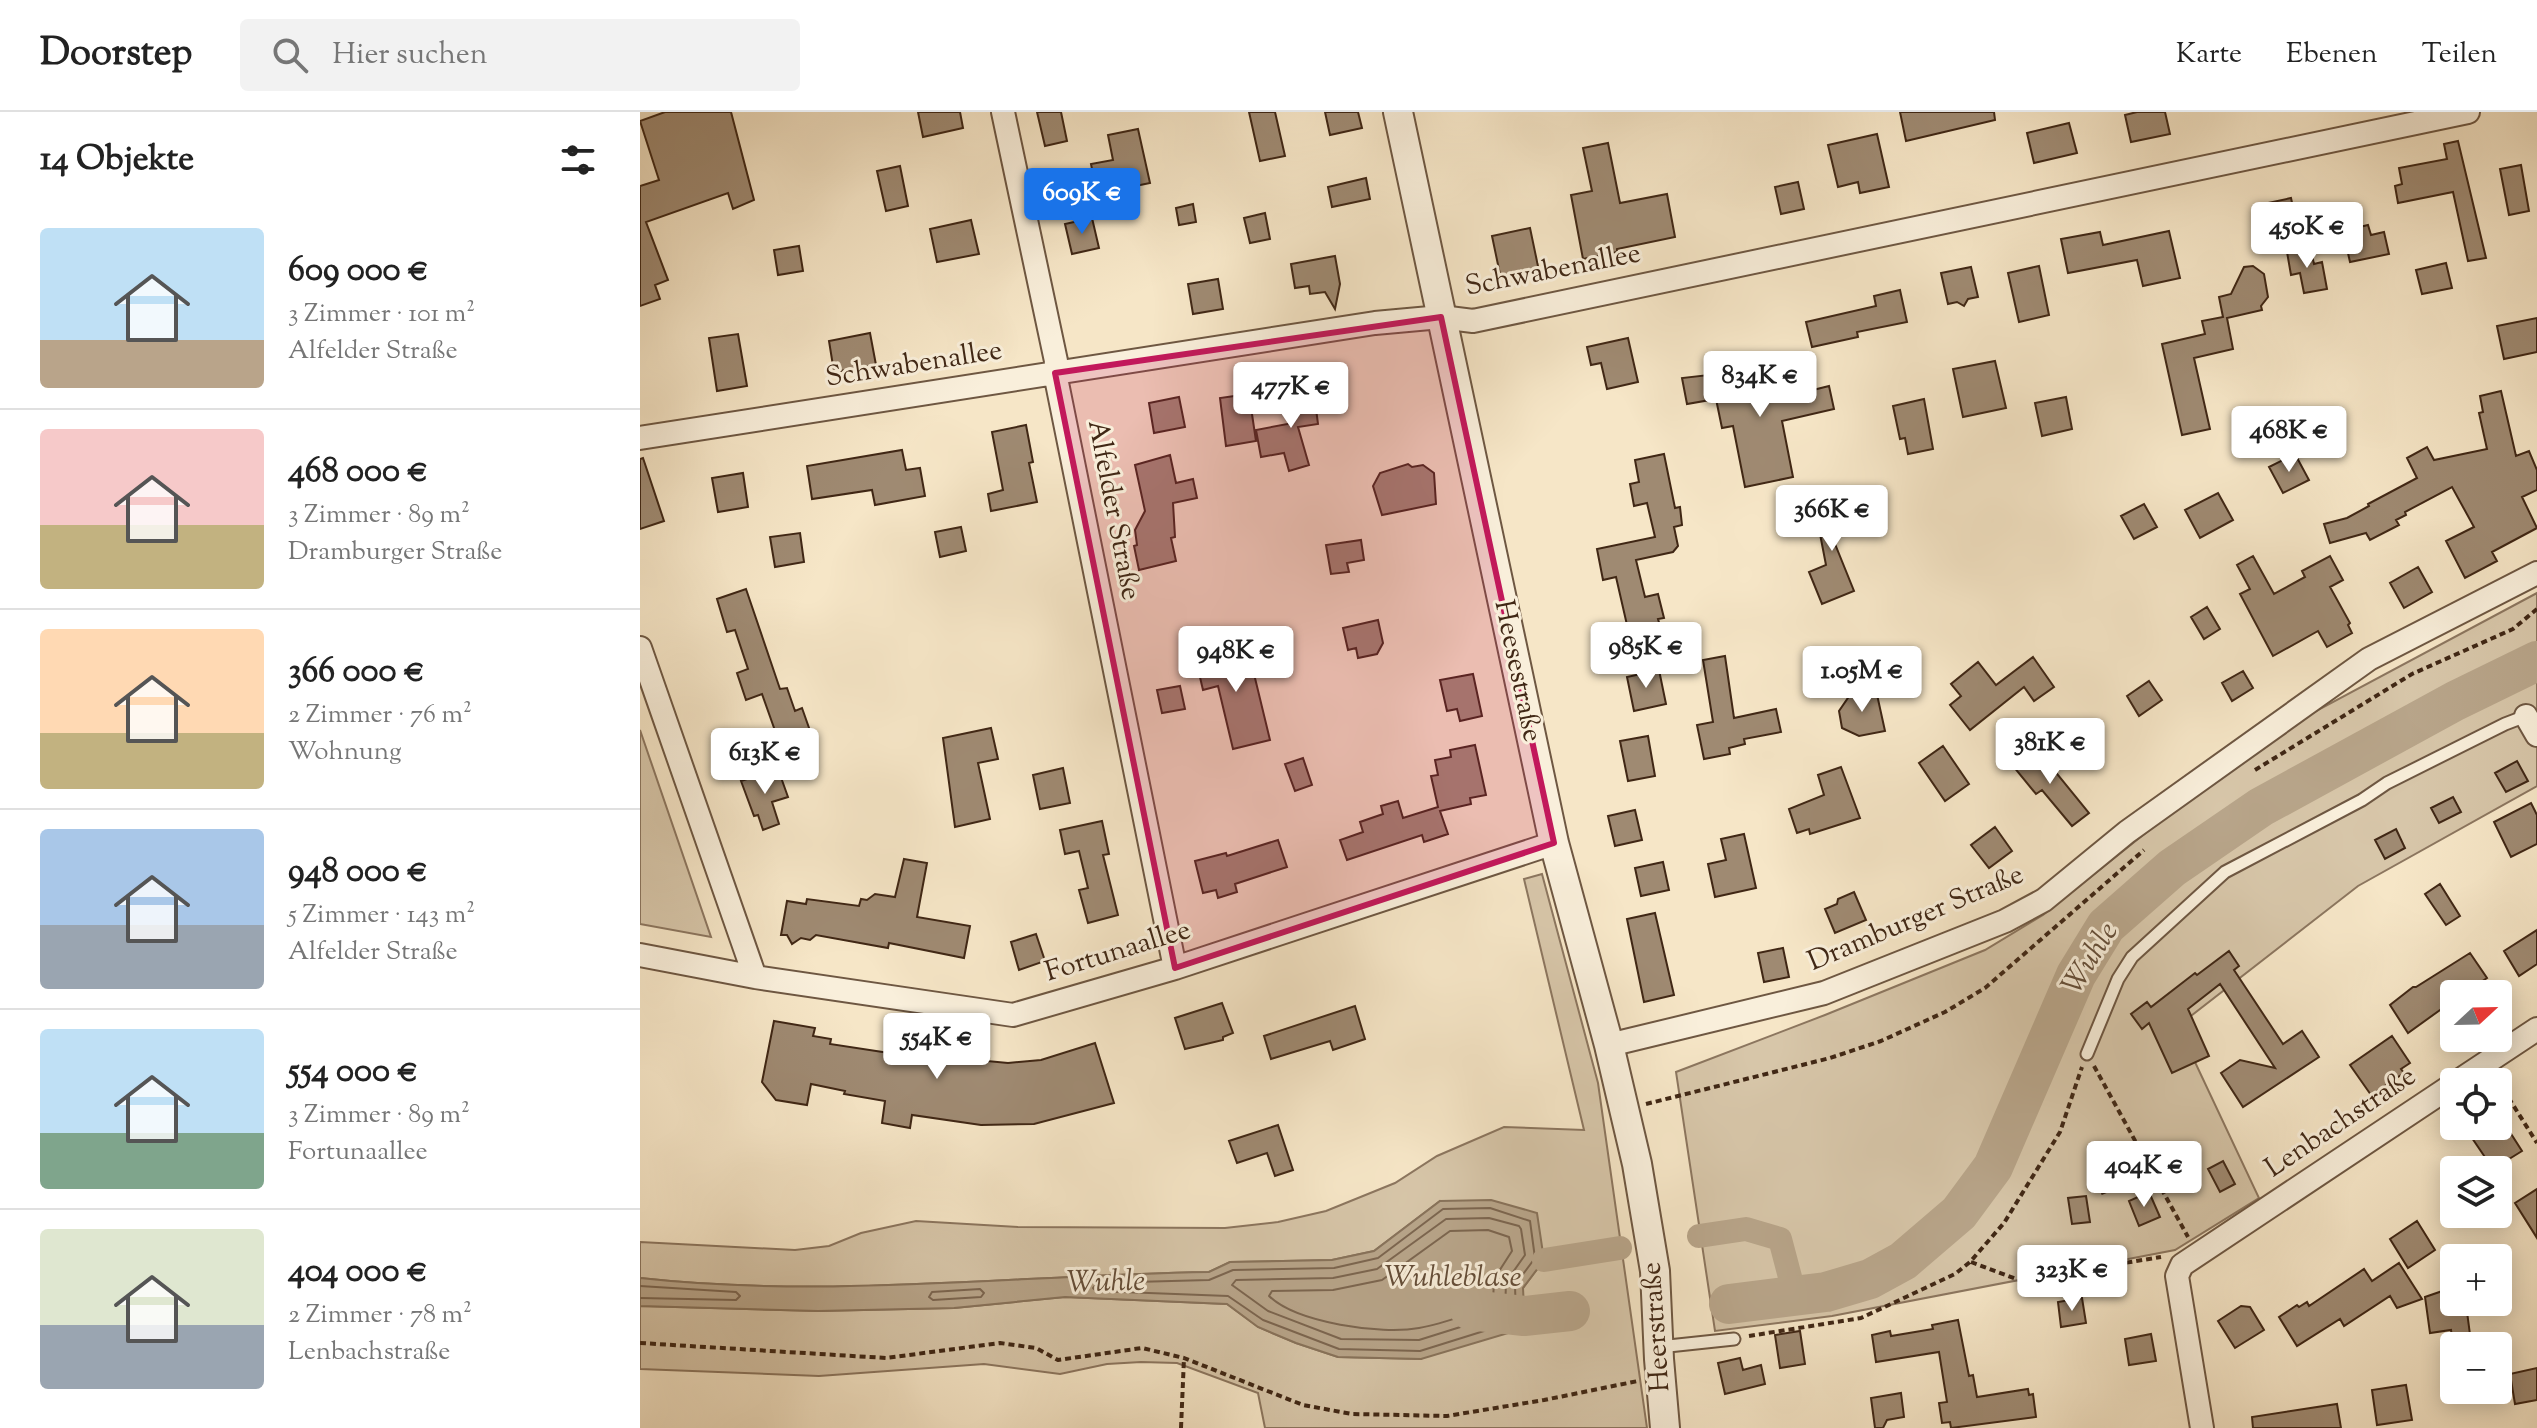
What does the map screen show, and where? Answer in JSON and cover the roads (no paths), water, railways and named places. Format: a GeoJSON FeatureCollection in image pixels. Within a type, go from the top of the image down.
{"type":"FeatureCollection","features":[{"type":"Feature","properties":{"kind":"street","name":"Alfelder Straße"},"geometry":{"type":"LineString","coordinates":[[1003,112],[1056,361],[1055,373],[1175,968]]}},
{"type":"Feature","properties":{"kind":"street","name":"Heesestraße"},"geometry":{"type":"LineString","coordinates":[[1398,112],[1554,843],[1609,1045],[1637,1164],[1648,1227]]}},
{"type":"Feature","properties":{"kind":"street","name":"Schwabenallee"},"geometry":{"type":"LineString","coordinates":[[640,438],[1375,323],[1441,317],[1473,321],[2426,116],[2468,112]]}},
{"type":"Feature","properties":{"kind":"street","name":"Dramburger Straße"},"geometry":{"type":"LineString","coordinates":[[1609,1045],[1824,993],[2005,921],[2044,900],[2127,832],[2369,659],[2537,573]]}},
{"type":"Feature","properties":{"kind":"street"},"geometry":{"type":"LineString","coordinates":[[640,648],[755,977]]}},
{"type":"Feature","properties":{"kind":"street","name":"Fortunaallee"},"geometry":{"type":"LineString","coordinates":[[640,955],[755,977],[1013,1015],[1175,968],[1554,843]]}},
{"type":"Feature","properties":{"kind":"street","name":"Lenbachstraße"},"geometry":{"type":"LineString","coordinates":[[2478,1068],[2537,1029]]}},
{"type":"Feature","properties":{"kind":"street","name":"Lenbachstraße"},"geometry":{"type":"LineString","coordinates":[[2202,1428],[2177,1276],[2190,1259],[2440,1093]]}},
{"type":"Feature","properties":{"kind":"street","name":"Heerstraße"},"geometry":{"type":"LineString","coordinates":[[1648,1227],[1655,1271],[1665,1428]]}},
{"type":"Feature","properties":{"kind":"lane"},"geometry":{"type":"LineString","coordinates":[[2087,1054],[2118,979],[2132,957],[2225,872],[2362,800],[2387,783],[2505,724],[2532,726]]}},
{"type":"Feature","properties":{"kind":"lane"},"geometry":{"type":"LineString","coordinates":[[1659,1347],[1734,1339]]}},
{"type":"Feature","properties":{"kind":"water","name":"Wuhleblase"},"geometry":{"type":"Polygon","coordinates":[[[1491,1200],[1537,1213],[1544,1260],[1523,1288],[1525,1328],[1421,1359],[1338,1357],[1258,1327],[1227,1304],[1065,1297],[954,1308],[818,1311],[640,1306],[640,1278],[711,1284],[853,1286],[1209,1272],[1230,1262],[1332,1260],[1374,1251],[1440,1201],[1491,1200]]]}},
{"type":"Feature","properties":{"kind":"waterway","name":"Wuhle"},"geometry":{"type":"LineString","coordinates":[[1729,1304],[1826,1292],[1870,1279],[1903,1261],[1959,1213],[1993,1167],[2076,975],[2106,926],[2172,868],[2261,807],[2455,701],[2537,661]]}},
{"type":"Feature","properties":{"kind":"waterway"},"geometry":{"type":"LineString","coordinates":[[1699,1236],[1746,1229],[1780,1239],[1795,1296]]}},
{"type":"Feature","properties":{"kind":"waterway"},"geometry":{"type":"LineString","coordinates":[[1544,1260],[1620,1248]]}},
{"type":"Feature","properties":{"kind":"waterway","name":"Wuhle"},"geometry":{"type":"LineString","coordinates":[[1470,1310],[1524,1316],[1570,1311]]}}]}
